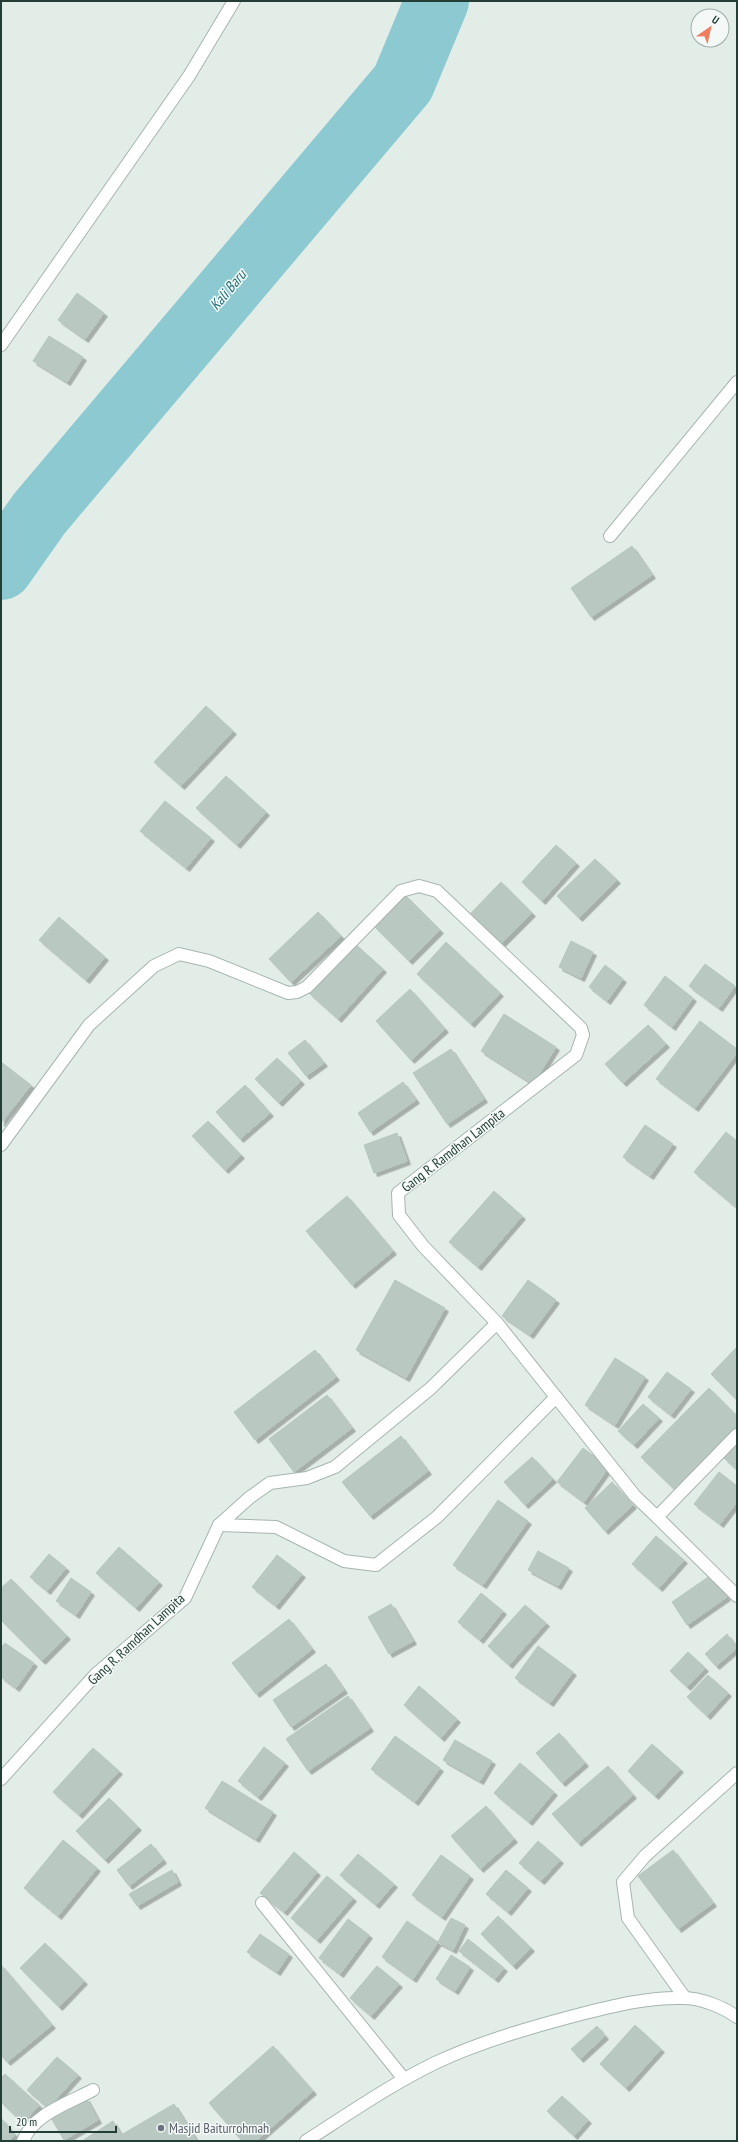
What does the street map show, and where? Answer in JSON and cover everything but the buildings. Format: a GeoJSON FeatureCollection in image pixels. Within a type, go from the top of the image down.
{"type":"FeatureCollection","features":[{"type":"Feature","properties":{"kind":"street"},"geometry":{"type":"LineString","coordinates":[[1,345],[189,76],[234,1]]}},
{"type":"Feature","properties":{"kind":"street"},"geometry":{"type":"LineString","coordinates":[[610,536],[737,382]]}},
{"type":"Feature","properties":{"kind":"street","name":"Gang R. Ramdhan Lampita"},"geometry":{"type":"LineString","coordinates":[[1,1145],[89,1025],[154,966],[179,954],[209,961],[288,993],[297,992],[308,987],[401,891],[418,886],[437,891],[581,1028],[583,1035],[576,1055],[398,1193],[399,1215],[423,1246],[497,1323],[431,1388],[335,1467],[307,1478],[270,1484],[249,1498],[219,1525],[185,1598],[96,1674],[3,1771]]}},
{"type":"Feature","properties":{"kind":"street"},"geometry":{"type":"LineString","coordinates":[[497,1323],[635,1496],[737,1596]]}},
{"type":"Feature","properties":{"kind":"street"},"geometry":{"type":"LineString","coordinates":[[219,1525],[276,1527],[344,1561],[376,1565],[437,1517],[556,1397]]}},
{"type":"Feature","properties":{"kind":"street"},"geometry":{"type":"LineString","coordinates":[[657,1517],[737,1435]]}},
{"type":"Feature","properties":{"kind":"street"},"geometry":{"type":"LineString","coordinates":[[685,1998],[628,1918],[623,1882],[645,1856],[737,1773]]}},
{"type":"Feature","properties":{"kind":"street"},"geometry":{"type":"LineString","coordinates":[[262,1903],[404,2079]]}},
{"type":"Feature","properties":{"kind":"street"},"geometry":{"type":"LineString","coordinates":[[306,2141],[404,2079],[437,2062],[530,2027],[656,1998],[685,1998],[704,2002],[737,2017]]}},
{"type":"Feature","properties":{"kind":"street"},"geometry":{"type":"LineString","coordinates":[[23,2141],[28,2128],[37,2120],[92,2090]]}},
{"type":"Feature","properties":{"kind":"waterway","name":"Kali Baru"},"geometry":{"type":"LineString","coordinates":[[1,568],[39,514],[403,83],[437,1]]}},
{"type":"Feature","properties":{"kind":"place","name":"Masjid Baiturrohmah"},"geometry":{"type":"Point","coordinates":[161,2128]}}]}
